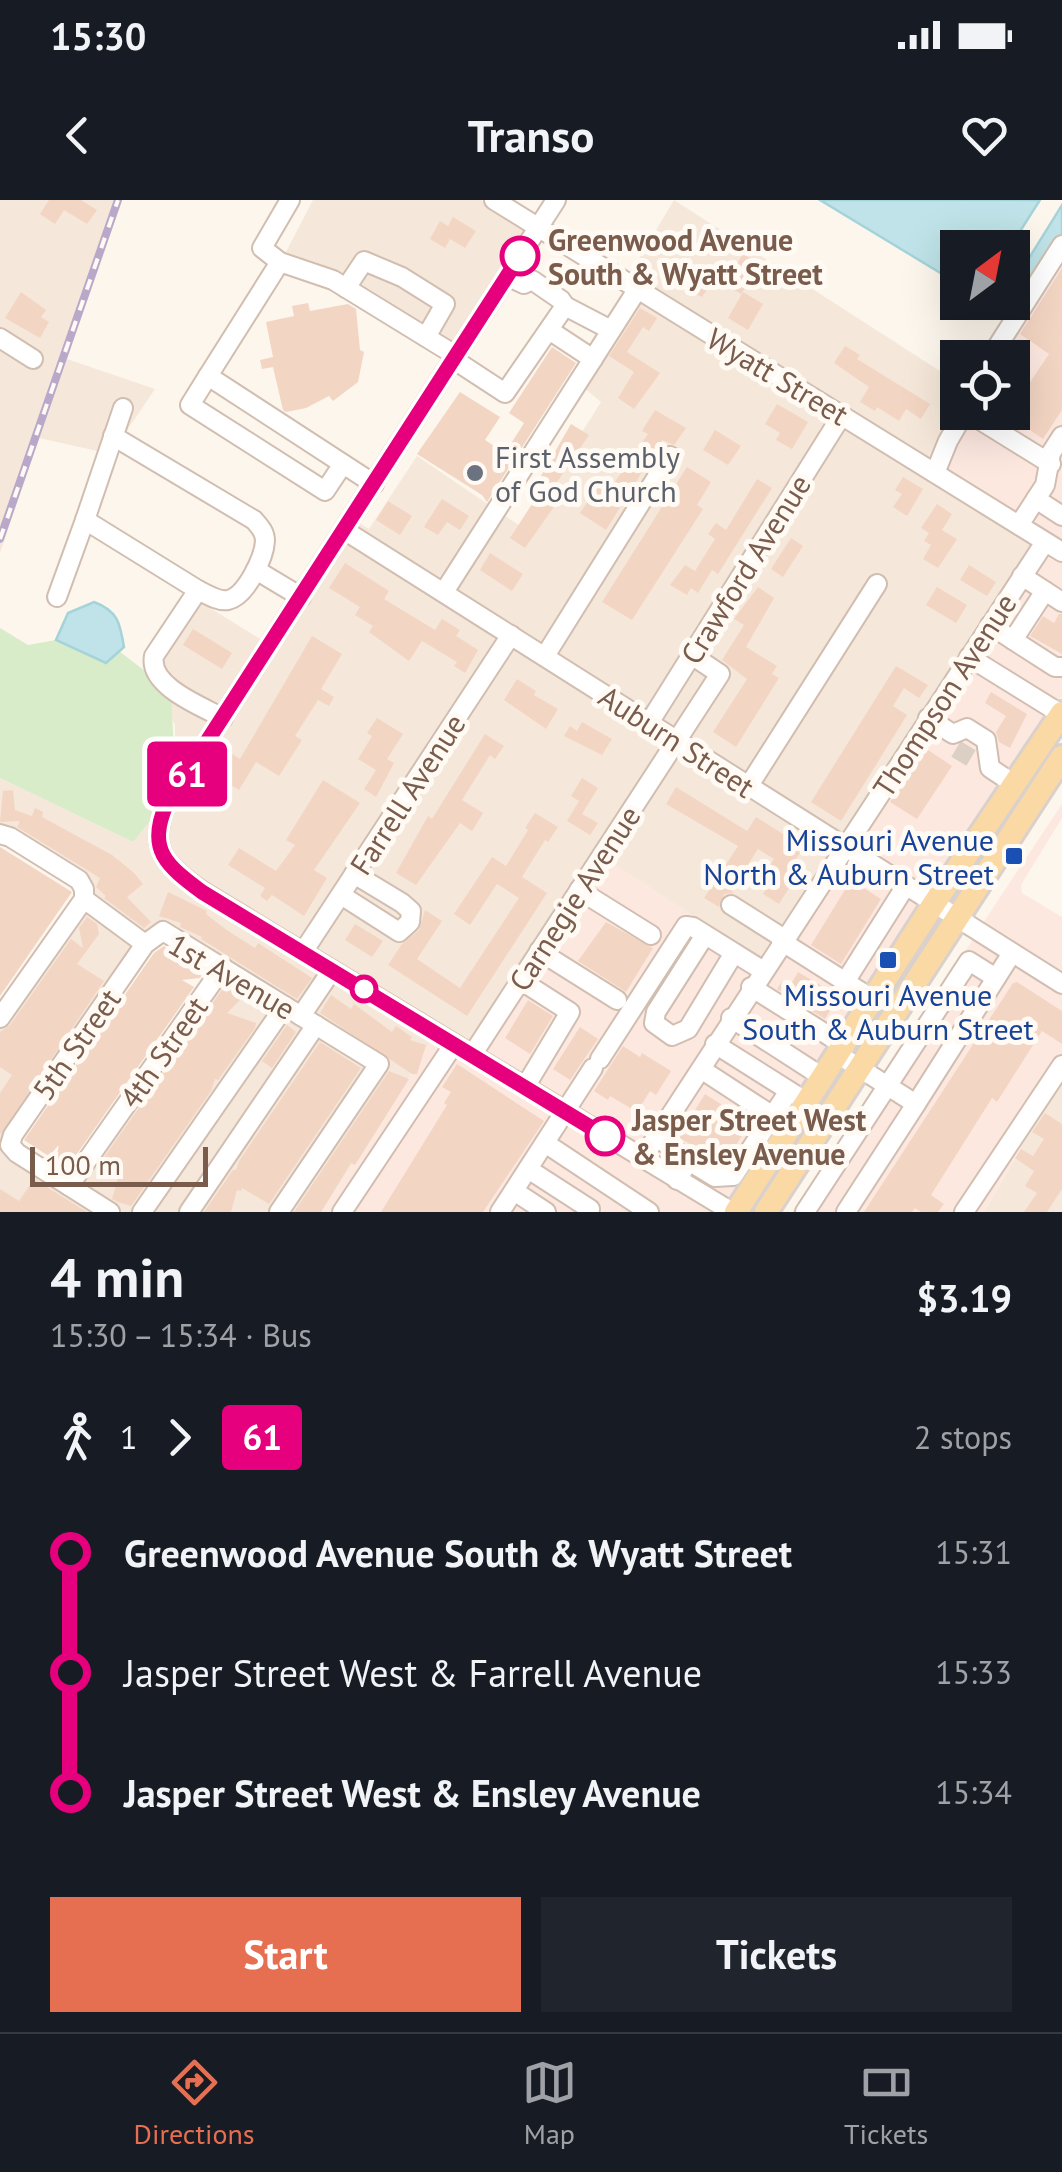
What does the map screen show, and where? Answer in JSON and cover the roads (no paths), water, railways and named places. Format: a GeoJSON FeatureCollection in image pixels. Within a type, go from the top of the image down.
{"type":"FeatureCollection","features":[{"type":"Feature","properties":{"kind":"main road"},"geometry":{"type":"LineString","coordinates":[[734,1212],[756,1163],[798,1096],[824,1078],[1061,714]]}},
{"type":"Feature","properties":{"kind":"main road"},"geometry":{"type":"LineString","coordinates":[[766,1212],[1062,757]]}},
{"type":"Feature","properties":{"kind":"street"},"geometry":{"type":"LineString","coordinates":[[290,200],[262,248],[280,262],[333,280],[426,337],[505,393],[565,306]]}},
{"type":"Feature","properties":{"kind":"street","name":"Wyatt Street"},"geometry":{"type":"LineString","coordinates":[[494,200],[1062,552]]}},
{"type":"Feature","properties":{"kind":"street"},"geometry":{"type":"LineString","coordinates":[[556,200],[166,805],[158,825],[158,842],[164,858],[179,874],[734,1212]]}},
{"type":"Feature","properties":{"kind":"street"},"geometry":{"type":"LineString","coordinates":[[1001,340],[1062,245]]}},
{"type":"Feature","properties":{"kind":"street"},"geometry":{"type":"LineString","coordinates":[[346,288],[364,261],[402,277],[445,304],[426,337]]}},
{"type":"Feature","properties":{"kind":"street"},"geometry":{"type":"LineString","coordinates":[[280,262],[190,405],[325,491],[343,464]]}},
{"type":"Feature","properties":{"kind":"street"},"geometry":{"type":"LineString","coordinates":[[507,276],[524,284],[532,280],[565,306],[611,330]]}},
{"type":"Feature","properties":{"kind":"street"},"geometry":{"type":"LineString","coordinates":[[444,592],[636,290]]}},
{"type":"Feature","properties":{"kind":"street"},"geometry":{"type":"LineString","coordinates":[[549,330],[594,359]]}},
{"type":"Feature","properties":{"kind":"street"},"geometry":{"type":"LineString","coordinates":[[0,338],[34,359]]}},
{"type":"Feature","properties":{"kind":"street"},"geometry":{"type":"LineString","coordinates":[[208,376],[374,484]]}},
{"type":"Feature","properties":{"kind":"street"},"geometry":{"type":"LineString","coordinates":[[58,597],[123,408]]}},
{"type":"Feature","properties":{"kind":"street","name":"Crawford Avenue"},"geometry":{"type":"LineString","coordinates":[[648,723],[842,416]]}},
{"type":"Feature","properties":{"kind":"street"},"geometry":{"type":"LineString","coordinates":[[935,474],[955,430]]}},
{"type":"Feature","properties":{"kind":"street"},"geometry":{"type":"LineString","coordinates":[[995,430],[1051,464]]}},
{"type":"Feature","properties":{"kind":"street"},"geometry":{"type":"LineString","coordinates":[[85,520],[198,590],[224,601],[233,598],[256,570],[265,544],[264,534],[254,520],[113,436]]}},
{"type":"Feature","properties":{"kind":"street"},"geometry":{"type":"LineString","coordinates":[[1018,525],[1045,485],[1052,453],[1062,436]]}},
{"type":"Feature","properties":{"kind":"street"},"geometry":{"type":"LineString","coordinates":[[545,656],[670,456]]}},
{"type":"Feature","properties":{"kind":"street"},"geometry":{"type":"LineString","coordinates":[[1036,499],[1060,508]]}},
{"type":"Feature","properties":{"kind":"street","name":"Auburn Street"},"geometry":{"type":"LineString","coordinates":[[344,530],[1062,984]]}},
{"type":"Feature","properties":{"kind":"street","name":"Thompson Avenue"},"geometry":{"type":"LineString","coordinates":[[719,1046],[731,1018],[782,939],[1045,542]]}},
{"type":"Feature","properties":{"kind":"street"},"geometry":{"type":"LineString","coordinates":[[256,570],[302,596]]}},
{"type":"Feature","properties":{"kind":"street"},"geometry":{"type":"LineString","coordinates":[[1022,576],[1062,602]]}},
{"type":"Feature","properties":{"kind":"street"},"geometry":{"type":"LineString","coordinates":[[748,787],[877,584]]}},
{"type":"Feature","properties":{"kind":"street"},"geometry":{"type":"LineString","coordinates":[[198,590],[154,656],[152,665],[168,686],[222,718]]}},
{"type":"Feature","properties":{"kind":"street"},"geometry":{"type":"LineString","coordinates":[[1013,640],[1045,592]]}},
{"type":"Feature","properties":{"kind":"street"},"geometry":{"type":"LineString","coordinates":[[990,625],[1055,667],[1062,667]]}},
{"type":"Feature","properties":{"kind":"street","name":"Farrell Avenue"},"geometry":{"type":"LineString","coordinates":[[303,952],[512,635]]}},
{"type":"Feature","properties":{"kind":"street","name":"Carnegie Avenue"},"geometry":{"type":"LineString","coordinates":[[472,1055],[720,674],[690,654]]}},
{"type":"Feature","properties":{"kind":"street"},"geometry":{"type":"LineString","coordinates":[[969,657],[1061,714]]}},
{"type":"Feature","properties":{"kind":"street"},"geometry":{"type":"LineString","coordinates":[[928,718],[1014,784]]}},
{"type":"Feature","properties":{"kind":"street","name":"1st Avenue"},"geometry":{"type":"LineString","coordinates":[[0,834],[80,880],[84,899],[146,944],[163,931],[379,1064],[279,1212]]}},
{"type":"Feature","properties":{"kind":"street"},"geometry":{"type":"LineString","coordinates":[[341,895],[399,932],[410,922],[411,911],[402,902],[354,874]]}},
{"type":"Feature","properties":{"kind":"street"},"geometry":{"type":"LineString","coordinates":[[846,982],[905,887]]}},
{"type":"Feature","properties":{"kind":"street"},"geometry":{"type":"LineString","coordinates":[[579,890],[650,936]]}},
{"type":"Feature","properties":{"kind":"street"},"geometry":{"type":"LineString","coordinates":[[0,1018],[84,899]]}},
{"type":"Feature","properties":{"kind":"street"},"geometry":{"type":"LineString","coordinates":[[731,905],[846,982],[880,990]]}},
{"type":"Feature","properties":{"kind":"street"},"geometry":{"type":"LineString","coordinates":[[500,1212],[684,928],[690,926],[705,934],[762,970]]}},
{"type":"Feature","properties":{"kind":"street"},"geometry":{"type":"LineString","coordinates":[[705,934],[656,1012],[654,1023],[660,1029],[672,1036],[688,1030],[734,953]]}},
{"type":"Feature","properties":{"kind":"street","name":"5th Street"},"geometry":{"type":"LineString","coordinates":[[69,1186],[10,1146],[13,1135],[146,944]]}},
{"type":"Feature","properties":{"kind":"street"},"geometry":{"type":"LineString","coordinates":[[539,951],[618,1000]]}},
{"type":"Feature","properties":{"kind":"street"},"geometry":{"type":"LineString","coordinates":[[846,1212],[1012,953]]}},
{"type":"Feature","properties":{"kind":"street"},"geometry":{"type":"LineString","coordinates":[[805,1212],[969,961],[996,978]]}},
{"type":"Feature","properties":{"kind":"street"},"geometry":{"type":"LineString","coordinates":[[857,963],[880,990]]}},
{"type":"Feature","properties":{"kind":"street","name":"4th Street"},"geometry":{"type":"LineString","coordinates":[[69,1186],[223,968]]}},
{"type":"Feature","properties":{"kind":"street"},"geometry":{"type":"LineString","coordinates":[[188,1212],[301,1016],[332,970]]}},
{"type":"Feature","properties":{"kind":"street"},"geometry":{"type":"LineString","coordinates":[[520,980],[570,1012],[525,1088]]}},
{"type":"Feature","properties":{"kind":"street"},"geometry":{"type":"LineString","coordinates":[[751,988],[916,1104]]}},
{"type":"Feature","properties":{"kind":"street"},"geometry":{"type":"LineString","coordinates":[[142,1212],[301,1016]]}},
{"type":"Feature","properties":{"kind":"street"},"geometry":{"type":"LineString","coordinates":[[731,1018],[824,1078]]}},
{"type":"Feature","properties":{"kind":"street"},"geometry":{"type":"LineString","coordinates":[[342,1212],[454,1044]]}},
{"type":"Feature","properties":{"kind":"street"},"geometry":{"type":"LineString","coordinates":[[642,1158],[707,1073],[719,1046]]}},
{"type":"Feature","properties":{"kind":"street"},"geometry":{"type":"LineString","coordinates":[[659,1139],[715,1177],[733,1176],[756,1163],[773,1116],[798,1096],[719,1046]]}},
{"type":"Feature","properties":{"kind":"street"},"geometry":{"type":"LineString","coordinates":[[659,1139],[719,1046]]}},
{"type":"Feature","properties":{"kind":"street"},"geometry":{"type":"LineString","coordinates":[[964,1212],[1062,1065]]}},
{"type":"Feature","properties":{"kind":"street"},"geometry":{"type":"LineString","coordinates":[[707,1073],[773,1116]]}},
{"type":"Feature","properties":{"kind":"street"},"geometry":{"type":"LineString","coordinates":[[545,1143],[649,1212]]}},
{"type":"Feature","properties":{"kind":"street"},"geometry":{"type":"LineString","coordinates":[[677,1180],[689,1161]]}},
{"type":"Feature","properties":{"kind":"street"},"geometry":{"type":"LineString","coordinates":[[528,1169],[589,1210],[610,1187]]}},
{"type":"Feature","properties":{"kind":"street"},"geometry":{"type":"LineString","coordinates":[[69,1186],[110,1212]]}},
{"type":"Feature","properties":{"kind":"street"},"geometry":{"type":"LineString","coordinates":[[514,1191],[546,1212]]}},
{"type":"Feature","properties":{"kind":"water"},"geometry":{"type":"Polygon","coordinates":[[[820,200],[1040,200],[1021,230],[940,230],[940,273],[820,200]]]}},
{"type":"Feature","properties":{"kind":"water"},"geometry":{"type":"Polygon","coordinates":[[[1062,205],[1062,243],[1030,288],[1030,257],[1062,205]]]}},
{"type":"Feature","properties":{"kind":"water"},"geometry":{"type":"Polygon","coordinates":[[[94,602],[113,614],[123,639],[124,647],[106,663],[56,640],[68,613],[94,602]]]}},
{"type":"Feature","properties":{"kind":"tunnel"},"geometry":{"type":"LineString","coordinates":[[956,749],[971,758]]}},
{"type":"Feature","properties":{"kind":"railway"},"geometry":{"type":"LineString","coordinates":[[0,539],[118,200]]}},
{"type":"Feature","properties":{"kind":"place","name":"Greenwood Avenue South & Wyatt Street"},"geometry":{"type":"Point","coordinates":[520,256]}},
{"type":"Feature","properties":{"kind":"place","name":"First Assembly of God Church"},"geometry":{"type":"Point","coordinates":[475,473]}},
{"type":"Feature","properties":{"kind":"place","name":"Missouri Avenue North & Auburn Street"},"geometry":{"type":"Point","coordinates":[1014,856]}},
{"type":"Feature","properties":{"kind":"place","name":"Missouri Avenue South & Auburn Street"},"geometry":{"type":"Point","coordinates":[888,960]}},
{"type":"Feature","properties":{"kind":"place","name":"Jasper Street West & Ensley Avenue"},"geometry":{"type":"Point","coordinates":[605,1136]}}]}
